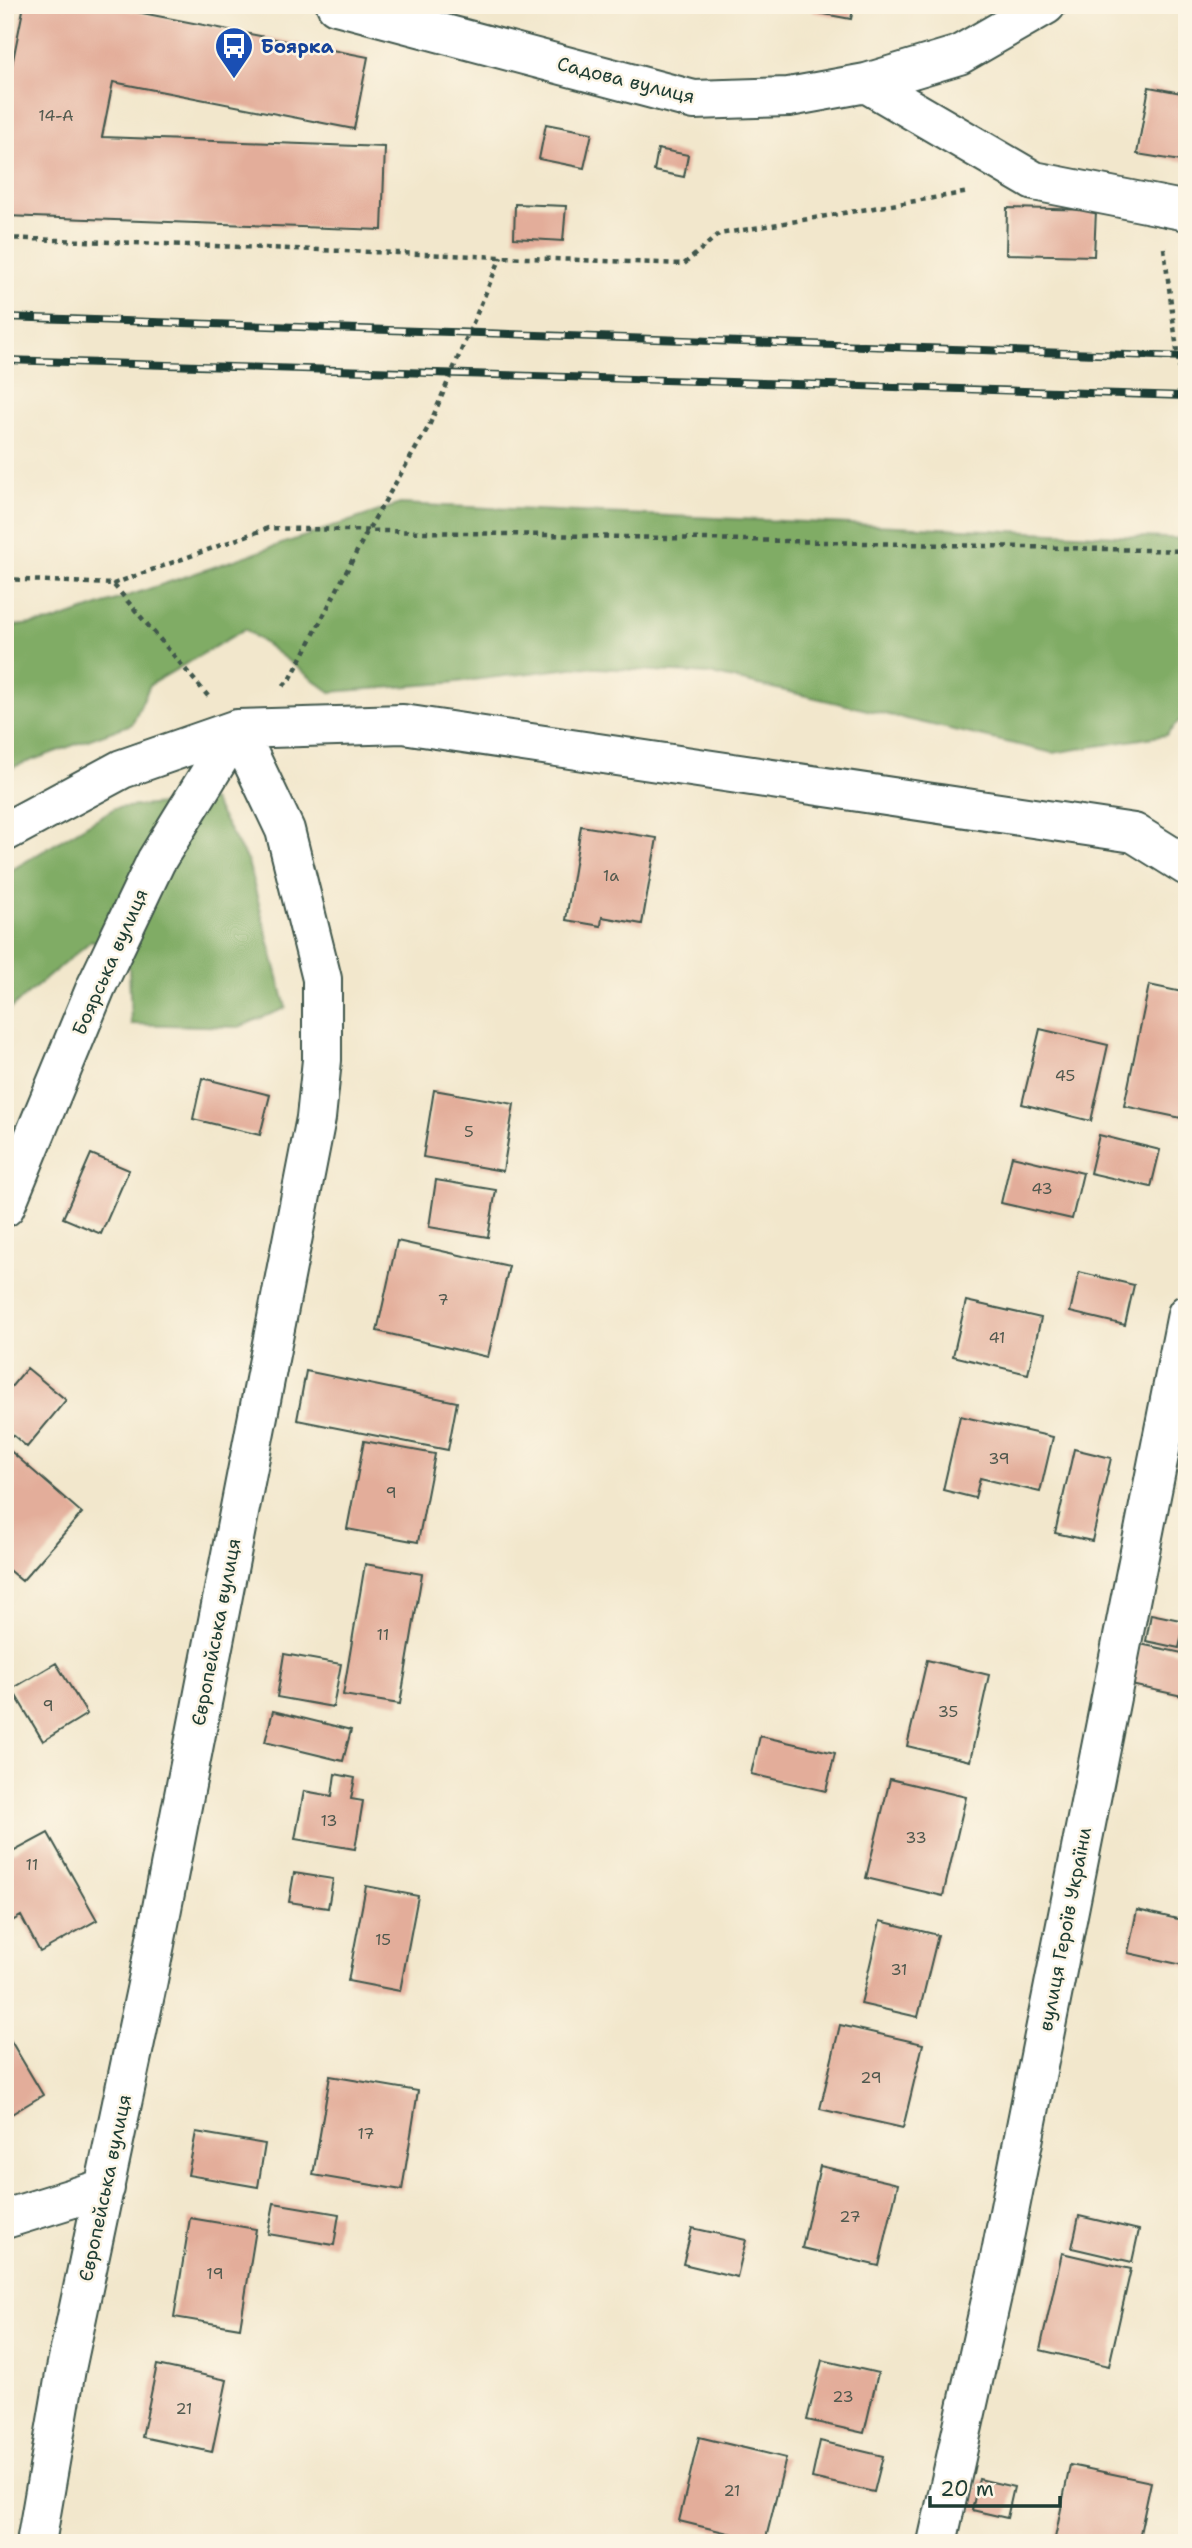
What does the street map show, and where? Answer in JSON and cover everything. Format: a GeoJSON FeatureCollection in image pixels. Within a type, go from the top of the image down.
{"type":"FeatureCollection","features":[{"type":"Feature","properties":{"kind":"street","name":"Садова вулиця"},"geometry":{"type":"LineString","coordinates":[[336,5],[694,100],[789,97],[866,83],[959,55],[1037,8]]}},
{"type":"Feature","properties":{"kind":"street"},"geometry":{"type":"LineString","coordinates":[[866,83],[1034,181],[1173,208]]}},
{"type":"Feature","properties":{"kind":"street"},"geometry":{"type":"LineString","coordinates":[[5,832],[122,769],[237,729],[403,724],[1134,833],[1187,866]]}},
{"type":"Feature","properties":{"kind":"street","name":"Боярська вулиця"},"geometry":{"type":"LineString","coordinates":[[5,1207],[96,987],[156,861],[237,729]]}},
{"type":"Feature","properties":{"kind":"street","name":"Європейська вулиця"},"geometry":{"type":"LineString","coordinates":[[36,2543],[66,2370],[105,2188],[316,1118],[322,1060],[322,979],[288,844],[237,729]]}},
{"type":"Feature","properties":{"kind":"street","name":"вулиця Героїв України"},"geometry":{"type":"LineString","coordinates":[[937,2543],[997,2273],[1187,1314]]}},
{"type":"Feature","properties":{"kind":"street"},"geometry":{"type":"LineString","coordinates":[[5,2219],[105,2188]]}},
{"type":"Feature","properties":{"kind":"path"},"geometry":{"type":"LineString","coordinates":[[5,238],[684,264],[719,234],[1034,181]]}},
{"type":"Feature","properties":{"kind":"path"},"geometry":{"type":"LineString","coordinates":[[1173,208],[1187,429]]}},
{"type":"Feature","properties":{"kind":"path"},"geometry":{"type":"LineString","coordinates":[[113,584],[237,729],[292,678],[368,530],[429,426],[501,257]]}},
{"type":"Feature","properties":{"kind":"path"},"geometry":{"type":"LineString","coordinates":[[5,579],[113,584],[268,528],[1187,551]]}},
{"type":"Feature","properties":{"kind":"green space"},"geometry":{"type":"Polygon","coordinates":[[[400,504],[1187,539],[1187,713],[1166,735],[1053,753],[712,674],[579,667],[448,683],[330,692],[245,629],[150,685],[132,724],[5,770],[5,627],[51,622],[400,504]]]}},
{"type":"Feature","properties":{"kind":"green space"},"geometry":{"type":"Polygon","coordinates":[[[212,800],[248,862],[286,1008],[239,1027],[131,1024],[129,967],[92,940],[5,1013],[5,874],[115,808],[212,800]]]}},
{"type":"Feature","properties":{"kind":"building"},"geometry":{"type":"Polygon","coordinates":[[[24,5],[101,5],[368,57],[354,129],[113,82],[102,137],[385,147],[382,230],[6,216],[5,100],[24,5]]]}},
{"type":"Feature","properties":{"kind":"building"},"geometry":{"type":"Polygon","coordinates":[[[814,5],[854,5],[851,19],[813,12],[814,5]]]}},
{"type":"Feature","properties":{"kind":"building"},"geometry":{"type":"Polygon","coordinates":[[[1149,87],[1187,94],[1187,162],[1137,154],[1149,87]]]}},
{"type":"Feature","properties":{"kind":"building"},"geometry":{"type":"Polygon","coordinates":[[[546,124],[592,133],[584,168],[539,159],[546,124]]]}},
{"type":"Feature","properties":{"kind":"building"},"geometry":{"type":"Polygon","coordinates":[[[658,149],[688,155],[684,177],[654,171],[658,149]]]}},
{"type":"Feature","properties":{"kind":"building"},"geometry":{"type":"Polygon","coordinates":[[[515,204],[566,206],[563,241],[514,238],[515,204]]]}},
{"type":"Feature","properties":{"kind":"building"},"geometry":{"type":"Polygon","coordinates":[[[1007,208],[1096,210],[1094,256],[1006,254],[1007,208]]]}},
{"type":"Feature","properties":{"kind":"building"},"geometry":{"type":"Polygon","coordinates":[[[581,826],[657,838],[642,924],[602,917],[601,926],[566,920],[581,826]]]}},
{"type":"Feature","properties":{"kind":"building"},"geometry":{"type":"Polygon","coordinates":[[[1149,985],[1187,993],[1186,1119],[1124,1106],[1149,985]]]}},
{"type":"Feature","properties":{"kind":"building"},"geometry":{"type":"Polygon","coordinates":[[[1040,1029],[1108,1045],[1091,1121],[1022,1104],[1040,1029]]]}},
{"type":"Feature","properties":{"kind":"building"},"geometry":{"type":"Polygon","coordinates":[[[202,1078],[270,1095],[260,1135],[193,1119],[202,1078]]]}},
{"type":"Feature","properties":{"kind":"building"},"geometry":{"type":"Polygon","coordinates":[[[434,1090],[514,1104],[503,1171],[423,1157],[434,1090]]]}},
{"type":"Feature","properties":{"kind":"building"},"geometry":{"type":"Polygon","coordinates":[[[1099,1135],[1160,1150],[1151,1187],[1090,1173],[1099,1135]]]}},
{"type":"Feature","properties":{"kind":"building"},"geometry":{"type":"Polygon","coordinates":[[[91,1154],[129,1170],[101,1234],[63,1218],[91,1154]]]}},
{"type":"Feature","properties":{"kind":"building"},"geometry":{"type":"Polygon","coordinates":[[[1012,1156],[1083,1173],[1072,1219],[1001,1203],[1012,1156]]]}},
{"type":"Feature","properties":{"kind":"building"},"geometry":{"type":"Polygon","coordinates":[[[436,1180],[496,1190],[488,1237],[429,1227],[436,1180]]]}},
{"type":"Feature","properties":{"kind":"building"},"geometry":{"type":"Polygon","coordinates":[[[397,1241],[509,1266],[488,1357],[377,1331],[397,1241]]]}},
{"type":"Feature","properties":{"kind":"building"},"geometry":{"type":"Polygon","coordinates":[[[1079,1272],[1134,1285],[1125,1325],[1070,1312],[1079,1272]]]}},
{"type":"Feature","properties":{"kind":"building"},"geometry":{"type":"Polygon","coordinates":[[[966,1301],[1041,1318],[1028,1374],[953,1356],[966,1301]]]}},
{"type":"Feature","properties":{"kind":"building"},"geometry":{"type":"Polygon","coordinates":[[[27,1368],[66,1400],[27,1447],[5,1428],[5,1394],[27,1368]]]}},
{"type":"Feature","properties":{"kind":"building"},"geometry":{"type":"Polygon","coordinates":[[[306,1371],[457,1402],[448,1450],[297,1420],[306,1371]]]}},
{"type":"Feature","properties":{"kind":"building"},"geometry":{"type":"Polygon","coordinates":[[[960,1416],[1053,1437],[1040,1492],[980,1478],[975,1498],[943,1490],[960,1416]]]}},
{"type":"Feature","properties":{"kind":"building"},"geometry":{"type":"Polygon","coordinates":[[[364,1441],[435,1454],[418,1542],[347,1529],[364,1441]]]}},
{"type":"Feature","properties":{"kind":"building"},"geometry":{"type":"Polygon","coordinates":[[[7,1448],[82,1513],[22,1581],[5,1567],[7,1448]]]}},
{"type":"Feature","properties":{"kind":"building"},"geometry":{"type":"Polygon","coordinates":[[[1074,1449],[1111,1458],[1092,1541],[1055,1533],[1074,1449]]]}},
{"type":"Feature","properties":{"kind":"building"},"geometry":{"type":"Polygon","coordinates":[[[365,1564],[422,1574],[400,1704],[343,1695],[365,1564]]]}},
{"type":"Feature","properties":{"kind":"building"},"geometry":{"type":"Polygon","coordinates":[[[1151,1614],[1185,1621],[1179,1648],[1146,1641],[1151,1614]]]}},
{"type":"Feature","properties":{"kind":"building"},"geometry":{"type":"Polygon","coordinates":[[[1140,1644],[1187,1654],[1187,1697],[1131,1685],[1140,1644]]]}},
{"type":"Feature","properties":{"kind":"building"},"geometry":{"type":"Polygon","coordinates":[[[284,1654],[341,1664],[333,1707],[277,1697],[284,1654]]]}},
{"type":"Feature","properties":{"kind":"building"},"geometry":{"type":"Polygon","coordinates":[[[927,1660],[989,1675],[970,1761],[907,1746],[927,1660]]]}},
{"type":"Feature","properties":{"kind":"building"},"geometry":{"type":"Polygon","coordinates":[[[56,1663],[87,1714],[43,1741],[12,1689],[56,1663]]]}},
{"type":"Feature","properties":{"kind":"building"},"geometry":{"type":"Polygon","coordinates":[[[273,1711],[351,1730],[343,1761],[265,1742],[273,1711]]]}},
{"type":"Feature","properties":{"kind":"building"},"geometry":{"type":"Polygon","coordinates":[[[760,1736],[835,1753],[826,1791],[751,1774],[760,1736]]]}},
{"type":"Feature","properties":{"kind":"building"},"geometry":{"type":"Polygon","coordinates":[[[335,1774],[355,1778],[351,1799],[363,1801],[355,1849],[295,1839],[304,1791],[332,1796],[335,1774]]]}},
{"type":"Feature","properties":{"kind":"building"},"geometry":{"type":"Polygon","coordinates":[[[890,1779],[966,1797],[943,1896],[866,1878],[890,1779]]]}},
{"type":"Feature","properties":{"kind":"building"},"geometry":{"type":"Polygon","coordinates":[[[48,1833],[97,1920],[40,1952],[21,1916],[5,1925],[5,1856],[48,1833]]]}},
{"type":"Feature","properties":{"kind":"building"},"geometry":{"type":"Polygon","coordinates":[[[294,1873],[333,1879],[328,1908],[289,1902],[294,1873]]]}},
{"type":"Feature","properties":{"kind":"building"},"geometry":{"type":"Polygon","coordinates":[[[366,1886],[418,1896],[400,1991],[348,1981],[366,1886]]]}},
{"type":"Feature","properties":{"kind":"building"},"geometry":{"type":"Polygon","coordinates":[[[1137,1910],[1187,1921],[1187,1966],[1128,1953],[1137,1910]]]}},
{"type":"Feature","properties":{"kind":"building"},"geometry":{"type":"Polygon","coordinates":[[[880,1921],[938,1935],[918,2017],[861,2004],[880,1921]]]}},
{"type":"Feature","properties":{"kind":"building"},"geometry":{"type":"Polygon","coordinates":[[[840,2025],[923,2044],[903,2128],[820,2109],[840,2025]]]}},
{"type":"Feature","properties":{"kind":"building"},"geometry":{"type":"Polygon","coordinates":[[[5,2031],[43,2095],[5,2118],[5,2031]]]}},
{"type":"Feature","properties":{"kind":"building"},"geometry":{"type":"Polygon","coordinates":[[[330,2076],[418,2091],[402,2190],[313,2175],[330,2076]]]}},
{"type":"Feature","properties":{"kind":"building"},"geometry":{"type":"Polygon","coordinates":[[[196,2132],[265,2144],[258,2187],[188,2175],[196,2132]]]}},
{"type":"Feature","properties":{"kind":"building"},"geometry":{"type":"Polygon","coordinates":[[[820,2166],[898,2184],[879,2266],[802,2248],[820,2166]]]}},
{"type":"Feature","properties":{"kind":"building"},"geometry":{"type":"Polygon","coordinates":[[[274,2203],[339,2214],[334,2245],[268,2234],[274,2203]]]}},
{"type":"Feature","properties":{"kind":"building"},"geometry":{"type":"Polygon","coordinates":[[[1079,2216],[1139,2230],[1132,2262],[1072,2248],[1079,2216]]]}},
{"type":"Feature","properties":{"kind":"building"},"geometry":{"type":"Polygon","coordinates":[[[190,2218],[256,2229],[240,2328],[174,2317],[190,2218]]]}},
{"type":"Feature","properties":{"kind":"building"},"geometry":{"type":"Polygon","coordinates":[[[692,2228],[746,2240],[737,2277],[683,2264],[692,2228]]]}},
{"type":"Feature","properties":{"kind":"building"},"geometry":{"type":"Polygon","coordinates":[[[1062,2253],[1131,2269],[1109,2366],[1040,2350],[1062,2253]]]}},
{"type":"Feature","properties":{"kind":"building"},"geometry":{"type":"Polygon","coordinates":[[[822,2360],[878,2373],[864,2433],[807,2420],[822,2360]]]}},
{"type":"Feature","properties":{"kind":"building"},"geometry":{"type":"Polygon","coordinates":[[[157,2365],[227,2380],[212,2452],[142,2437],[157,2365]]]}},
{"type":"Feature","properties":{"kind":"building"},"geometry":{"type":"Polygon","coordinates":[[[699,2437],[786,2458],[765,2542],[679,2521],[699,2437]]]}},
{"type":"Feature","properties":{"kind":"building"},"geometry":{"type":"Polygon","coordinates":[[[820,2441],[883,2456],[874,2492],[812,2478],[820,2441]]]}},
{"type":"Feature","properties":{"kind":"building"},"geometry":{"type":"Polygon","coordinates":[[[1070,2465],[1151,2482],[1138,2543],[1054,2543],[1070,2465]]]}},
{"type":"Feature","properties":{"kind":"building"},"geometry":{"type":"Polygon","coordinates":[[[979,2479],[1014,2487],[1007,2518],[972,2510],[979,2479]]]}},
{"type":"Feature","properties":{"kind":"railway"},"geometry":{"type":"LineString","coordinates":[[5,317],[1187,357]]}},
{"type":"Feature","properties":{"kind":"railway"},"geometry":{"type":"LineString","coordinates":[[5,360],[1187,396]]}},
{"type":"Feature","properties":{"kind":"place","name":"Боярка"},"geometry":{"type":"Point","coordinates":[234,80]}}]}
